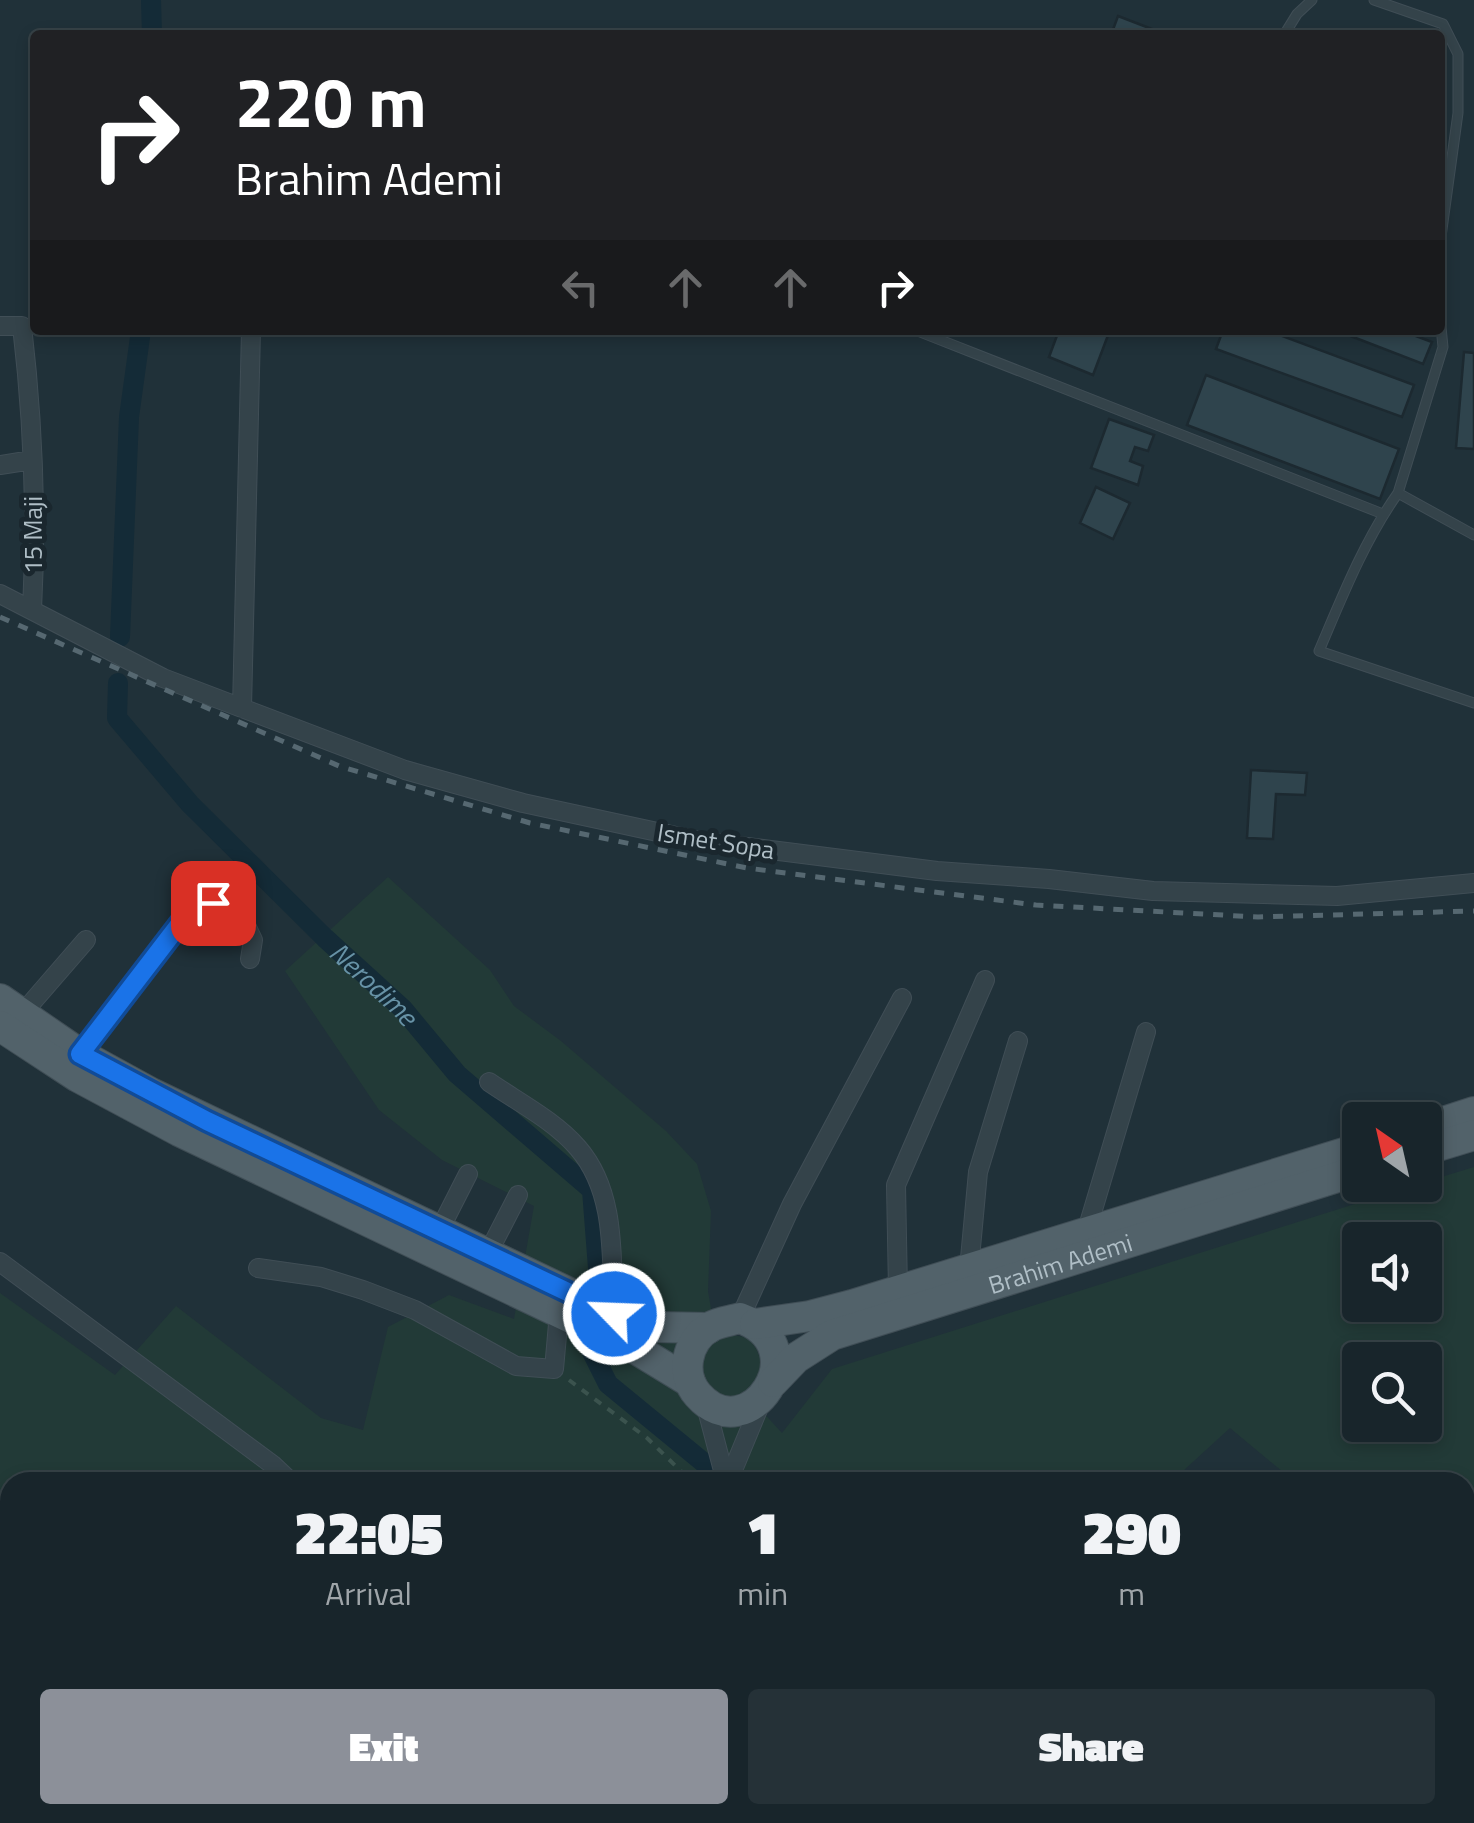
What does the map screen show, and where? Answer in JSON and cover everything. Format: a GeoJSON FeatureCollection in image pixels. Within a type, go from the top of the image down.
{"type":"FeatureCollection","features":[{"type":"Feature","properties":{"kind":"main road","name":"Brahim Ademi"},"geometry":{"type":"LineString","coordinates":[[7,1014],[207,1121],[614,1314],[663,1328],[709,1328],[810,1316],[1342,1154]]}},
{"type":"Feature","properties":{"kind":"main road"},"geometry":{"type":"LineString","coordinates":[[7,1014],[78,1077],[180,1132],[636,1349],[724,1410],[735,1411],[768,1390],[776,1362],[774,1350],[748,1321]]}},
{"type":"Feature","properties":{"kind":"main road"},"geometry":{"type":"LineString","coordinates":[[1442,1122],[1474,1112]]}},
{"type":"Feature","properties":{"kind":"main road"},"geometry":{"type":"LineString","coordinates":[[1442,1145],[1474,1135]]}},
{"type":"Feature","properties":{"kind":"main road","name":"Brahim Ademi"},"geometry":{"type":"LineString","coordinates":[[768,1390],[796,1358],[832,1335],[1342,1176]]}},
{"type":"Feature","properties":{"kind":"main road"},"geometry":{"type":"LineString","coordinates":[[697,1392],[688,1357],[692,1345],[709,1328]]}},
{"type":"Feature","properties":{"kind":"street","name":"15 Maji"},"geometry":{"type":"LineString","coordinates":[[0,326],[22,326],[32,410],[32,610]]}},
{"type":"Feature","properties":{"kind":"street"},"geometry":{"type":"LineString","coordinates":[[242,708],[251,335]]}},
{"type":"Feature","properties":{"kind":"street","name":"15 Maji"},"geometry":{"type":"LineString","coordinates":[[0,465],[32,460]]}},
{"type":"Feature","properties":{"kind":"street","name":"Ismet Sopa"},"geometry":{"type":"LineString","coordinates":[[0,594],[162,678],[422,774],[523,804],[699,841],[937,872],[1153,891],[1337,896],[1474,884]]}},
{"type":"Feature","properties":{"kind":"street"},"geometry":{"type":"LineString","coordinates":[[80,1054],[182,921],[213,903],[240,913],[253,940],[250,960]]}},
{"type":"Feature","properties":{"kind":"street"},"geometry":{"type":"LineString","coordinates":[[7,1014],[86,940]]}},
{"type":"Feature","properties":{"kind":"street"},"geometry":{"type":"LineString","coordinates":[[898,1290],[896,1185],[985,980]]}},
{"type":"Feature","properties":{"kind":"street"},"geometry":{"type":"LineString","coordinates":[[748,1321],[792,1204],[902,998]]}},
{"type":"Feature","properties":{"kind":"street","name":"Brahim Ademi"},"geometry":{"type":"LineString","coordinates":[[1086,1233],[1146,1032]]}},
{"type":"Feature","properties":{"kind":"street","name":"Brahim Ademi"},"geometry":{"type":"LineString","coordinates":[[969,1269],[978,1172],[1018,1041]]}},
{"type":"Feature","properties":{"kind":"street"},"geometry":{"type":"LineString","coordinates":[[489,1082],[578,1148],[604,1194],[614,1314]]}},
{"type":"Feature","properties":{"kind":"street"},"geometry":{"type":"LineString","coordinates":[[440,1232],[468,1174]]}},
{"type":"Feature","properties":{"kind":"street"},"geometry":{"type":"LineString","coordinates":[[487,1255],[518,1195]]}},
{"type":"Feature","properties":{"kind":"street"},"geometry":{"type":"LineString","coordinates":[[0,1262],[279,1472]]}},
{"type":"Feature","properties":{"kind":"street"},"geometry":{"type":"LineString","coordinates":[[258,1268],[321,1278],[363,1290],[415,1310],[516,1366],[554,1369],[558,1312]]}},
{"type":"Feature","properties":{"kind":"street"},"geometry":{"type":"LineString","coordinates":[[731,1472],[768,1390]]}},
{"type":"Feature","properties":{"kind":"street"},"geometry":{"type":"LineString","coordinates":[[697,1392],[724,1472]]}},
{"type":"Feature","properties":{"kind":"lane"},"geometry":{"type":"LineString","coordinates":[[1287,30],[1312,0]]}},
{"type":"Feature","properties":{"kind":"lane"},"geometry":{"type":"LineString","coordinates":[[1374,0],[1443,24],[1458,54],[1458,113],[1445,208]]}},
{"type":"Feature","properties":{"kind":"lane"},"geometry":{"type":"LineString","coordinates":[[928,335],[1383,514]]}},
{"type":"Feature","properties":{"kind":"lane"},"geometry":{"type":"LineString","coordinates":[[1441,335],[1443,348],[1398,493],[1347,584],[1319,651],[1474,703]]}},
{"type":"Feature","properties":{"kind":"lane"},"geometry":{"type":"LineString","coordinates":[[1398,493],[1474,535]]}},
{"type":"Feature","properties":{"kind":"path"},"geometry":{"type":"LineString","coordinates":[[554,1369],[646,1438],[682,1472]]}},
{"type":"Feature","properties":{"kind":"green space"},"geometry":{"type":"Polygon","coordinates":[[[388,877],[490,970],[514,1006],[666,1131],[697,1164],[711,1211],[708,1291],[716,1338],[743,1337],[753,1344],[763,1369],[746,1394],[782,1433],[832,1369],[1361,1202],[1442,1202],[1442,1177],[1474,1167],[1474,1472],[1283,1472],[1230,1428],[1182,1472],[0,1472],[0,1293],[115,1375],[176,1306],[321,1418],[363,1430],[388,1327],[449,1295],[514,1319],[534,1206],[442,1160],[379,1110],[285,971],[388,877]]]}},
{"type":"Feature","properties":{"kind":"building"},"geometry":{"type":"Polygon","coordinates":[[[1118,16],[1154,30],[1113,30],[1118,16]]]}},
{"type":"Feature","properties":{"kind":"building"},"geometry":{"type":"Polygon","coordinates":[[[1057,335],[1108,335],[1093,375],[1049,357],[1057,335]]]}},
{"type":"Feature","properties":{"kind":"building"},"geometry":{"type":"Polygon","coordinates":[[[1221,335],[1279,335],[1414,385],[1402,417],[1216,349],[1221,335]]]}},
{"type":"Feature","properties":{"kind":"building"},"geometry":{"type":"Polygon","coordinates":[[[1348,335],[1413,335],[1432,342],[1423,364],[1348,335]]]}},
{"type":"Feature","properties":{"kind":"building"},"geometry":{"type":"Polygon","coordinates":[[[1464,352],[1474,353],[1474,449],[1456,448],[1464,352]]]}},
{"type":"Feature","properties":{"kind":"building"},"geometry":{"type":"Polygon","coordinates":[[[1206,375],[1399,449],[1380,499],[1187,425],[1206,375]]]}},
{"type":"Feature","properties":{"kind":"building"},"geometry":{"type":"Polygon","coordinates":[[[1109,419],[1154,435],[1148,451],[1135,447],[1130,461],[1143,466],[1138,485],[1091,468],[1109,419]]]}},
{"type":"Feature","properties":{"kind":"building"},"geometry":{"type":"Polygon","coordinates":[[[1096,487],[1130,503],[1113,539],[1080,523],[1096,487]]]}},
{"type":"Feature","properties":{"kind":"building"},"geometry":{"type":"Polygon","coordinates":[[[1251,770],[1307,773],[1305,795],[1276,794],[1273,839],[1247,838],[1251,770]]]}},
{"type":"Feature","properties":{"kind":"waterway","name":"Nerodime"},"geometry":{"type":"LineString","coordinates":[[151,0],[152,30]]}},
{"type":"Feature","properties":{"kind":"waterway","name":"Nerodime"},"geometry":{"type":"LineString","coordinates":[[120,637],[129,417],[140,335]]}},
{"type":"Feature","properties":{"kind":"waterway","name":"Nerodime"},"geometry":{"type":"LineString","coordinates":[[118,683],[117,718],[190,804],[403,1009],[457,1074],[592,1190],[600,1294]]}},
{"type":"Feature","properties":{"kind":"waterway","name":"Nerodime"},"geometry":{"type":"LineString","coordinates":[[588,1344],[608,1384],[715,1472]]}},
{"type":"Feature","properties":{"kind":"railway"},"geometry":{"type":"LineString","coordinates":[[0,617],[339,766],[530,823],[747,868],[1036,905],[1258,917],[1474,911]]}},
{"type":"Feature","properties":{"kind":"route"},"geometry":{"type":"LineString","coordinates":[[213,903],[182,921],[80,1054],[207,1121],[614,1314]]}}]}
